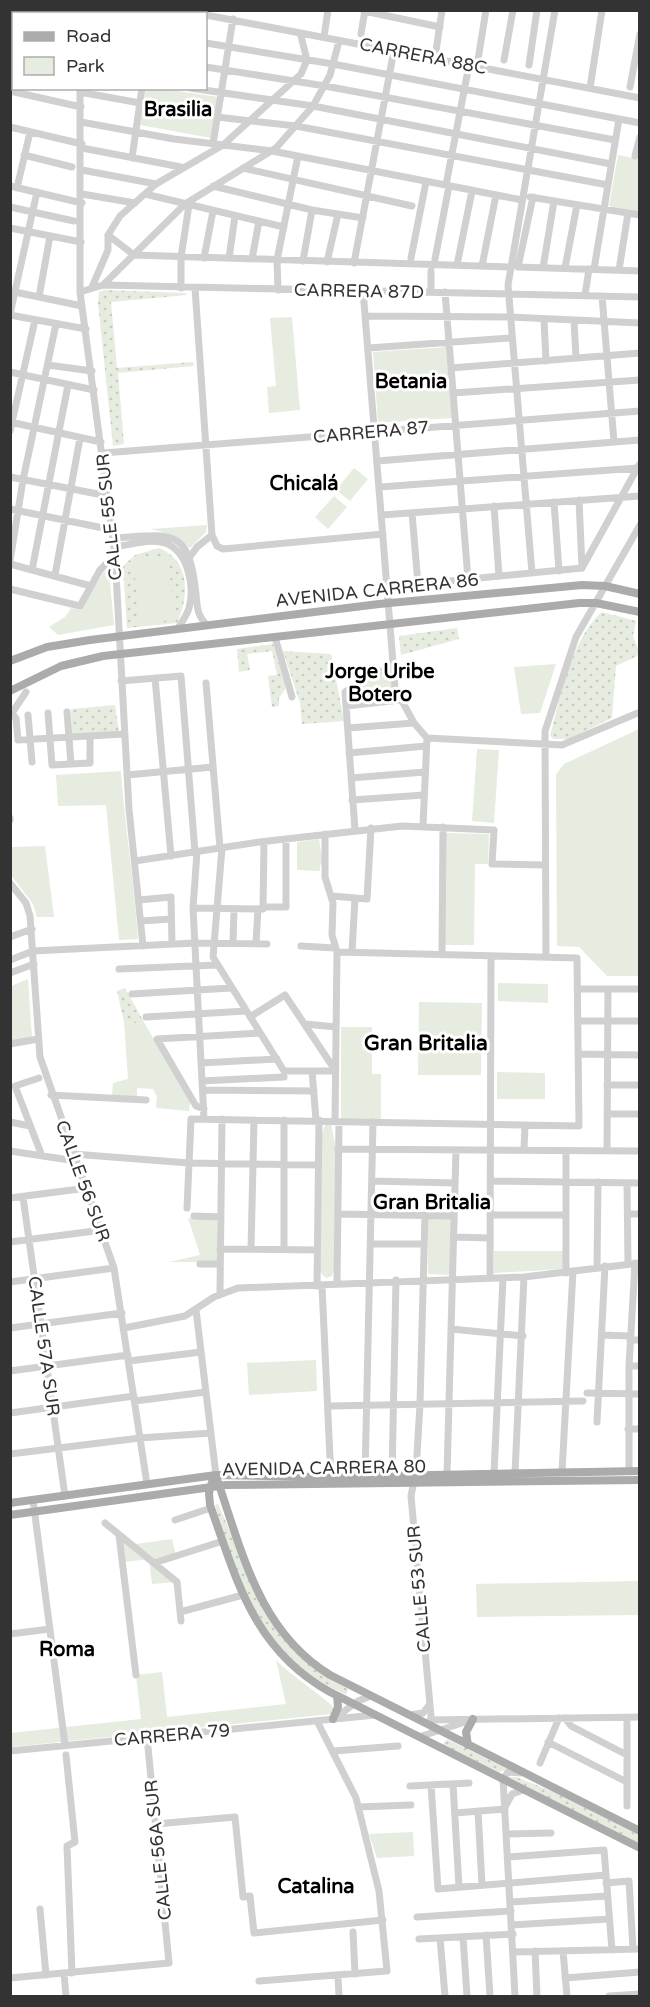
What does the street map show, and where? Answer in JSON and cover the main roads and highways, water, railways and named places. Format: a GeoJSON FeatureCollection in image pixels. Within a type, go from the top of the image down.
{"type":"FeatureCollection","features":[{"type":"Feature","properties":{"kind":"main road","name":"AVENIDA CARRERA 86"},"geometry":{"type":"LineString","coordinates":[[10,662],[47,647],[178,628],[389,603],[571,586],[605,586],[639,594]]}},
{"type":"Feature","properties":{"kind":"main road","name":"AVENIDA CARRERA 86"},"geometry":{"type":"LineString","coordinates":[[10,691],[61,666],[119,655],[596,603],[639,612]]}},
{"type":"Feature","properties":{"kind":"main road","name":"AVENIDA CARRERA 80"},"geometry":{"type":"LineString","coordinates":[[10,1503],[216,1475],[331,1481],[365,1476],[414,1479],[447,1474],[562,1470],[639,1471]]}},
{"type":"Feature","properties":{"kind":"main road"},"geometry":{"type":"LineString","coordinates":[[562,1470],[562,1482]]}},
{"type":"Feature","properties":{"kind":"main road"},"geometry":{"type":"LineString","coordinates":[[211,1506],[216,1475]]}},
{"type":"Feature","properties":{"kind":"main road","name":"AVENIDA CARRERA 80"},"geometry":{"type":"LineString","coordinates":[[10,1515],[214,1486],[414,1479],[562,1482],[639,1480]]}},
{"type":"Feature","properties":{"kind":"main road"},"geometry":{"type":"LineString","coordinates":[[214,1486],[253,1584],[274,1623],[291,1645],[313,1664],[371,1696],[639,1831]]}},
{"type":"Feature","properties":{"kind":"main road"},"geometry":{"type":"LineString","coordinates":[[193,1488],[211,1506],[243,1595],[262,1631],[286,1660],[309,1679],[337,1696],[639,1848]]}},
{"type":"Feature","properties":{"kind":"main road"},"geometry":{"type":"LineString","coordinates":[[333,1719],[338,1707],[337,1696]]}},
{"type":"Feature","properties":{"kind":"main road"},"geometry":{"type":"LineString","coordinates":[[468,1745],[466,1732],[473,1719]]}},
{"type":"Feature","properties":{"kind":"district","name":"Brasilia"},"geometry":{"type":"Point","coordinates":[178,110]}},
{"type":"Feature","properties":{"kind":"district","name":"Betania"},"geometry":{"type":"Point","coordinates":[411,382]}},
{"type":"Feature","properties":{"kind":"district","name":"Chicalá"},"geometry":{"type":"Point","coordinates":[304,484]}},
{"type":"Feature","properties":{"kind":"district","name":"Jorge Uribe Botero"},"geometry":{"type":"Point","coordinates":[380,684]}},
{"type":"Feature","properties":{"kind":"district","name":"Gran Britalia"},"geometry":{"type":"Point","coordinates":[426,1043]}},
{"type":"Feature","properties":{"kind":"district","name":"Gran Britalia"},"geometry":{"type":"Point","coordinates":[432,1203]}},
{"type":"Feature","properties":{"kind":"district","name":"Roma"},"geometry":{"type":"Point","coordinates":[67,1650]}},
{"type":"Feature","properties":{"kind":"district","name":"Catalina"},"geometry":{"type":"Point","coordinates":[316,1887]}}]}
